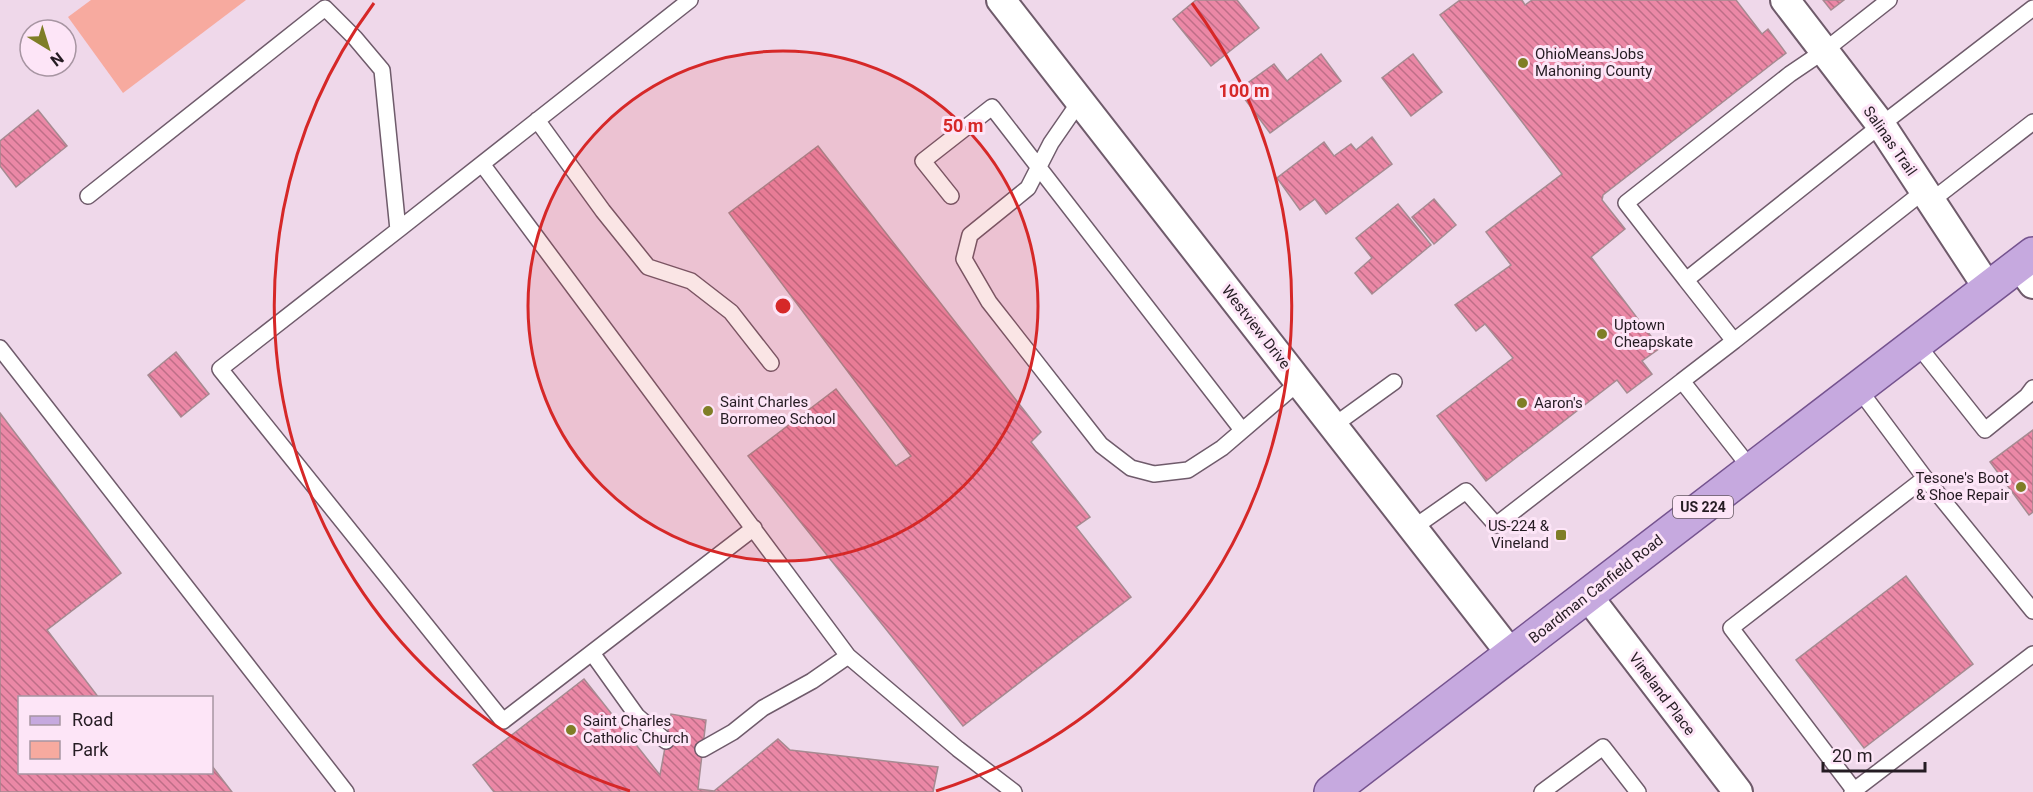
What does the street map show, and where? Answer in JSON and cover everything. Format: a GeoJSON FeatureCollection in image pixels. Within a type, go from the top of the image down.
{"type":"FeatureCollection","features":[{"type":"Feature","properties":{"kind":"main road","name":"Boardman Canfield Road"},"geometry":{"type":"LineString","coordinates":[[1331,792],[1988,288],[2028,268]]}},
{"type":"Feature","properties":{"kind":"street","name":"Westview Drive"},"geometry":{"type":"LineString","coordinates":[[1001,0],[1511,654]]}},
{"type":"Feature","properties":{"kind":"street","name":"Salinas Trail"},"geometry":{"type":"LineString","coordinates":[[1785,0],[1881,125],[1988,288]]}},
{"type":"Feature","properties":{"kind":"street","name":"Vineland Place"},"geometry":{"type":"LineString","coordinates":[[1587,595],[1738,792]]}},
{"type":"Feature","properties":{"kind":"lane"},"geometry":{"type":"LineString","coordinates":[[690,0],[220,369],[503,721],[754,528]]}},
{"type":"Feature","properties":{"kind":"lane"},"geometry":{"type":"LineString","coordinates":[[1734,341],[1626,203],[1790,74],[1824,51],[1889,0]]}},
{"type":"Feature","properties":{"kind":"lane"},"geometry":{"type":"LineString","coordinates":[[88,196],[326,8],[382,70],[399,230]]}},
{"type":"Feature","properties":{"kind":"lane"},"geometry":{"type":"LineString","coordinates":[[1686,280],[2033,8]]}},
{"type":"Feature","properties":{"kind":"lane"},"geometry":{"type":"LineString","coordinates":[[1080,101],[1051,143],[1028,188],[970,235],[964,259],[989,302],[1011,331],[1101,445],[1131,468],[1154,474],[1188,470],[1222,448],[1299,382]]}},
{"type":"Feature","properties":{"kind":"lane"},"geometry":{"type":"LineString","coordinates":[[951,196],[923,161],[992,107],[1242,430]]}},
{"type":"Feature","properties":{"kind":"lane"},"geometry":{"type":"LineString","coordinates":[[537,120],[603,211],[648,267],[691,281],[731,312],[771,363]]}},
{"type":"Feature","properties":{"kind":"lane"},"geometry":{"type":"LineString","coordinates":[[1413,528],[1466,491],[1496,525],[1734,341],[1928,196],[2033,122]]}},
{"type":"Feature","properties":{"kind":"lane"},"geometry":{"type":"LineString","coordinates":[[482,164],[848,656],[958,749],[1014,792]]}},
{"type":"Feature","properties":{"kind":"lane"},"geometry":{"type":"LineString","coordinates":[[1916,343],[1985,430],[2031,394]]}},
{"type":"Feature","properties":{"kind":"lane"},"geometry":{"type":"LineString","coordinates":[[0,348],[346,792]]}},
{"type":"Feature","properties":{"kind":"lane"},"geometry":{"type":"LineString","coordinates":[[1682,381],[1752,470]]}},
{"type":"Feature","properties":{"kind":"lane"},"geometry":{"type":"LineString","coordinates":[[1333,426],[1394,382]]}},
{"type":"Feature","properties":{"kind":"lane"},"geometry":{"type":"LineString","coordinates":[[1858,388],[1925,478],[2033,611]]}},
{"type":"Feature","properties":{"kind":"lane"},"geometry":{"type":"LineString","coordinates":[[1925,478],[1731,628],[1853,791],[2033,654]]}},
{"type":"Feature","properties":{"kind":"lane"},"geometry":{"type":"LineString","coordinates":[[592,653],[637,716],[666,741]]}},
{"type":"Feature","properties":{"kind":"lane"},"geometry":{"type":"LineString","coordinates":[[703,749],[733,732],[763,708],[812,681],[848,656]]}},
{"type":"Feature","properties":{"kind":"lane"},"geometry":{"type":"LineString","coordinates":[[1542,792],[1603,747],[1638,792]]}},
{"type":"Feature","properties":{"kind":"green space"},"geometry":{"type":"Polygon","coordinates":[[[91,0],[246,0],[123,93],[78,31],[78,18],[68,17],[91,0]]]}},
{"type":"Feature","properties":{"kind":"building"},"geometry":{"type":"Polygon","coordinates":[[[1196,0],[1237,0],[1259,28],[1211,66],[1173,19],[1196,0]]]}},
{"type":"Feature","properties":{"kind":"building"},"geometry":{"type":"Polygon","coordinates":[[[1460,0],[1522,0],[1525,5],[1532,0],[1736,0],[1762,34],[1768,29],[1786,53],[1603,195],[1602,200],[1625,229],[1591,257],[1660,348],[1642,361],[1652,374],[1627,393],[1617,380],[1486,481],[1437,416],[1513,358],[1485,324],[1476,331],[1455,305],[1511,265],[1486,232],[1562,174],[1440,15],[1460,0]]]}},
{"type":"Feature","properties":{"kind":"building"},"geometry":{"type":"Polygon","coordinates":[[[1823,0],[1844,0],[1831,10],[1823,0]]]}},
{"type":"Feature","properties":{"kind":"building"},"geometry":{"type":"Polygon","coordinates":[[[1321,54],[1341,81],[1270,133],[1238,90],[1274,64],[1287,81],[1321,54]]]}},
{"type":"Feature","properties":{"kind":"building"},"geometry":{"type":"Polygon","coordinates":[[[1413,54],[1442,92],[1411,116],[1382,78],[1413,54]]]}},
{"type":"Feature","properties":{"kind":"building"},"geometry":{"type":"Polygon","coordinates":[[[38,110],[67,146],[16,187],[0,166],[0,141],[38,110]]]}},
{"type":"Feature","properties":{"kind":"building"},"geometry":{"type":"Polygon","coordinates":[[[1372,137],[1392,164],[1326,214],[1315,199],[1300,210],[1277,178],[1324,142],[1334,156],[1351,144],[1356,150],[1372,137]]]}},
{"type":"Feature","properties":{"kind":"building"},"geometry":{"type":"Polygon","coordinates":[[[818,146],[1041,432],[1031,442],[1090,517],[1076,527],[1131,597],[963,726],[748,456],[836,389],[896,466],[911,456],[729,213],[818,146]]]}},
{"type":"Feature","properties":{"kind":"building"},"geometry":{"type":"Polygon","coordinates":[[[1434,199],[1456,225],[1434,244],[1412,217],[1434,199]]]}},
{"type":"Feature","properties":{"kind":"building"},"geometry":{"type":"Polygon","coordinates":[[[1398,204],[1431,245],[1372,294],[1355,273],[1372,258],[1356,238],[1398,204]]]}},
{"type":"Feature","properties":{"kind":"building"},"geometry":{"type":"Polygon","coordinates":[[[176,352],[209,394],[181,417],[148,375],[176,352]]]}},
{"type":"Feature","properties":{"kind":"building"},"geometry":{"type":"Polygon","coordinates":[[[0,413],[121,573],[47,630],[97,696],[18,696],[18,774],[213,774],[213,767],[232,792],[0,792],[0,413]]]}},
{"type":"Feature","properties":{"kind":"building","name":"Tesone's Boot & Shoe Repair"},"geometry":{"type":"Polygon","coordinates":[[[2033,430],[2033,512],[2029,515],[1990,462],[2033,430]]]}},
{"type":"Feature","properties":{"kind":"building"},"geometry":{"type":"Polygon","coordinates":[[[1906,576],[1973,664],[1864,748],[1796,660],[1906,576]]]}},
{"type":"Feature","properties":{"kind":"building","name":"Saint Charles Catholic Church"},"geometry":{"type":"Polygon","coordinates":[[[584,679],[660,775],[671,714],[706,720],[698,789],[714,791],[778,739],[790,750],[938,767],[933,792],[494,792],[473,765],[584,679]]]}},
{"type":"Feature","properties":{"kind":"place","name":"OhioMeansJobs Mahoning County"},"geometry":{"type":"Point","coordinates":[1523,63]}},
{"type":"Feature","properties":{"kind":"place","name":"Uptown Cheapskate"},"geometry":{"type":"Point","coordinates":[1602,334]}},
{"type":"Feature","properties":{"kind":"place","name":"Aaron's"},"geometry":{"type":"Point","coordinates":[1522,403]}},
{"type":"Feature","properties":{"kind":"place","name":"Saint Charles Borromeo School"},"geometry":{"type":"Point","coordinates":[708,411]}},
{"type":"Feature","properties":{"kind":"place","name":"Tesone's Boot & Shoe Repair"},"geometry":{"type":"Point","coordinates":[2021,487]}},
{"type":"Feature","properties":{"kind":"place","name":"US-224 & Vineland"},"geometry":{"type":"Point","coordinates":[1561,535]}},
{"type":"Feature","properties":{"kind":"place","name":"Saint Charles Catholic Church"},"geometry":{"type":"Point","coordinates":[571,730]}}]}
